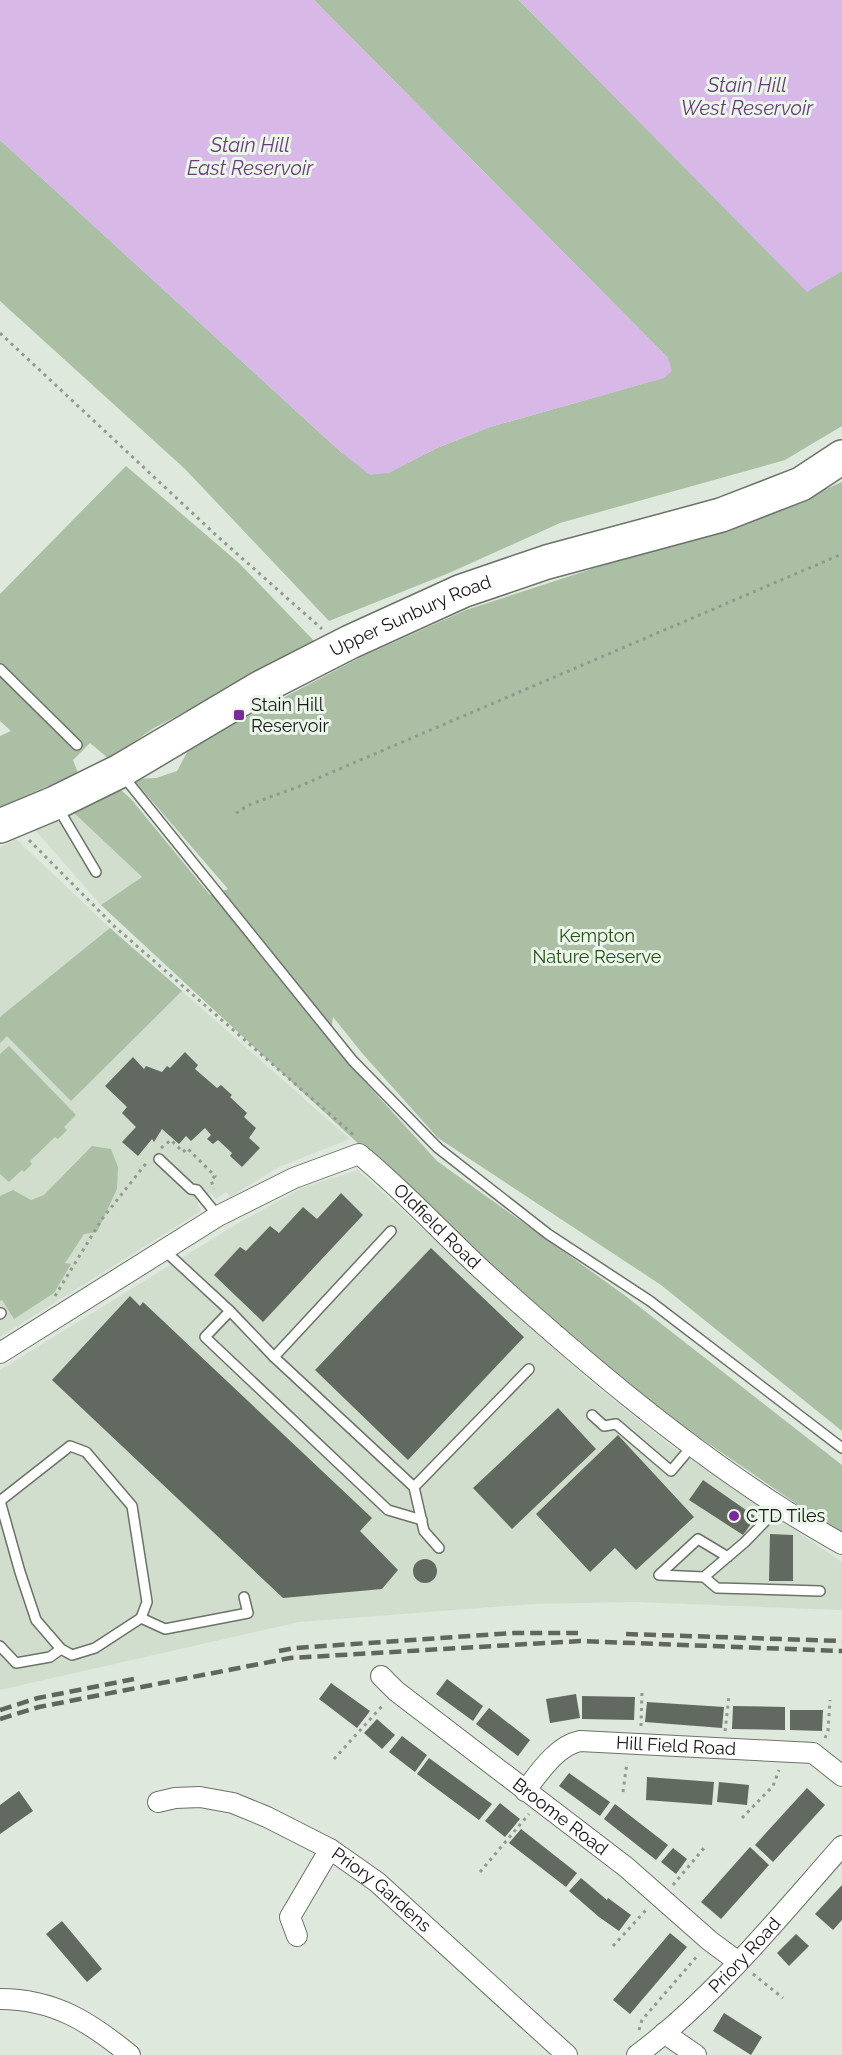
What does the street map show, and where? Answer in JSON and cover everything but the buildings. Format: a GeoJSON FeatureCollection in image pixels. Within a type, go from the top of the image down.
{"type":"FeatureCollection","features":[{"type":"Feature","properties":{"kind":"highway","name":"Upper Sunbury Road"},"geometry":{"type":"LineString","coordinates":[[14,832],[55,803],[120,771],[260,688],[350,642],[462,591],[548,562],[721,515],[801,484],[842,457]]}},
{"type":"Feature","properties":{"kind":"street"},"geometry":{"type":"LineString","coordinates":[[2,1347],[218,1216],[294,1178],[359,1154]]}},
{"type":"Feature","properties":{"kind":"street","name":"Oldfield Road"},"geometry":{"type":"LineString","coordinates":[[359,1154],[393,1182],[480,1268],[591,1366],[693,1445],[779,1507],[842,1544]]}},
{"type":"Feature","properties":{"kind":"street","name":"Broome Road"},"geometry":{"type":"LineString","coordinates":[[381,1676],[396,1691],[661,1897],[737,1961]]}},
{"type":"Feature","properties":{"kind":"street","name":"Hill Field Road"},"geometry":{"type":"LineString","coordinates":[[532,1796],[549,1761],[571,1743],[584,1741],[813,1753],[842,1776]]}},
{"type":"Feature","properties":{"kind":"street","name":"Priory Gardens"},"geometry":{"type":"LineString","coordinates":[[158,1802],[175,1798],[200,1797],[232,1803],[267,1817],[330,1849],[377,1882],[567,2055]]}},
{"type":"Feature","properties":{"kind":"street","name":"Priory Road"},"geometry":{"type":"LineString","coordinates":[[637,2046],[664,2033],[698,2002],[842,1846]]}},
{"type":"Feature","properties":{"kind":"street"},"geometry":{"type":"LineString","coordinates":[[297,1936],[290,1917],[330,1849]]}},
{"type":"Feature","properties":{"kind":"street"},"geometry":{"type":"LineString","coordinates":[[0,1999],[32,2001],[60,2009],[97,2029],[130,2055]]}},
{"type":"Feature","properties":{"kind":"street"},"geometry":{"type":"LineString","coordinates":[[664,2033],[696,2055]]}},
{"type":"Feature","properties":{"kind":"lane"},"geometry":{"type":"LineString","coordinates":[[0,669],[77,746]]}},
{"type":"Feature","properties":{"kind":"lane"},"geometry":{"type":"LineString","coordinates":[[120,771],[353,1061],[438,1148],[548,1234],[650,1300],[842,1448]]}},
{"type":"Feature","properties":{"kind":"lane"},"geometry":{"type":"LineString","coordinates":[[55,803],[96,872]]}},
{"type":"Feature","properties":{"kind":"lane"},"geometry":{"type":"LineString","coordinates":[[159,1159],[191,1189],[197,1190],[218,1216]]}},
{"type":"Feature","properties":{"kind":"lane"},"geometry":{"type":"LineString","coordinates":[[274,1357],[392,1231]]}},
{"type":"Feature","properties":{"kind":"lane"},"geometry":{"type":"LineString","coordinates":[[164,1250],[230,1311],[274,1357],[414,1487],[424,1531],[440,1548]]}},
{"type":"Feature","properties":{"kind":"lane"},"geometry":{"type":"LineString","coordinates":[[230,1311],[205,1337],[388,1510],[422,1520]]}},
{"type":"Feature","properties":{"kind":"lane"},"geometry":{"type":"LineString","coordinates":[[414,1487],[529,1369]]}},
{"type":"Feature","properties":{"kind":"lane"},"geometry":{"type":"LineString","coordinates":[[592,1415],[604,1425],[616,1424],[671,1471],[693,1445]]}},
{"type":"Feature","properties":{"kind":"lane"},"geometry":{"type":"LineString","coordinates":[[70,1446],[86,1452],[132,1506],[147,1602],[141,1618],[95,1647],[72,1655],[61,1649],[36,1620],[0,1501],[70,1446]]}},
{"type":"Feature","properties":{"kind":"lane"},"geometry":{"type":"LineString","coordinates":[[704,1577],[766,1522],[779,1507]]}},
{"type":"Feature","properties":{"kind":"lane"},"geometry":{"type":"LineString","coordinates":[[728,1557],[698,1539],[659,1575],[704,1577],[717,1588],[820,1591]]}},
{"type":"Feature","properties":{"kind":"lane"},"geometry":{"type":"LineString","coordinates":[[141,1618],[165,1629],[248,1613],[244,1597]]}},
{"type":"Feature","properties":{"kind":"lane"},"geometry":{"type":"LineString","coordinates":[[0,1646],[15,1663],[50,1657],[61,1649]]}},
{"type":"Feature","properties":{"kind":"path"},"geometry":{"type":"LineString","coordinates":[[0,333],[217,536],[324,631],[350,642]]}},
{"type":"Feature","properties":{"kind":"path"},"geometry":{"type":"LineString","coordinates":[[236,813],[251,804],[295,788],[842,554]]}},
{"type":"Feature","properties":{"kind":"path"},"geometry":{"type":"LineString","coordinates":[[14,832],[114,926],[356,1136],[359,1154]]}},
{"type":"Feature","properties":{"kind":"path"},"geometry":{"type":"LineString","coordinates":[[55,1296],[102,1219],[137,1173],[166,1142],[171,1140],[183,1152],[187,1148],[215,1176],[212,1180],[214,1193],[218,1198],[228,1198],[236,1207]]}},
{"type":"Feature","properties":{"kind":"path"},"geometry":{"type":"LineString","coordinates":[[623,1792],[642,1690]]}},
{"type":"Feature","properties":{"kind":"path"},"geometry":{"type":"LineString","coordinates":[[334,1759],[396,1691]]}},
{"type":"Feature","properties":{"kind":"path"},"geometry":{"type":"LineString","coordinates":[[722,1747],[729,1696]]}},
{"type":"Feature","properties":{"kind":"path"},"geometry":{"type":"LineString","coordinates":[[819,1757],[828,1731],[831,1700]]}},
{"type":"Feature","properties":{"kind":"path"},"geometry":{"type":"LineString","coordinates":[[742,1818],[773,1786],[785,1751]]}},
{"type":"Feature","properties":{"kind":"path"},"geometry":{"type":"LineString","coordinates":[[480,1872],[532,1796]]}},
{"type":"Feature","properties":{"kind":"path"},"geometry":{"type":"LineString","coordinates":[[613,1946],[661,1897],[704,1848]]}},
{"type":"Feature","properties":{"kind":"path"},"geometry":{"type":"LineString","coordinates":[[637,2046],[642,2020],[711,1941]]}},
{"type":"Feature","properties":{"kind":"path"},"geometry":{"type":"LineString","coordinates":[[737,1961],[783,1998]]}},
{"type":"Feature","properties":{"kind":"shaded area"},"geometry":{"type":"Polygon","coordinates":[[[73,812],[142,877],[101,905],[35,830],[73,812]]]}},
{"type":"Feature","properties":{"kind":"shaded area"},"geometry":{"type":"Polygon","coordinates":[[[16,839],[110,928],[350,1139],[279,1167],[230,1197],[226,1192],[216,1199],[210,1193],[197,1203],[201,1211],[0,1337],[0,847],[16,839]]]}},
{"type":"Feature","properties":{"kind":"shaded area"},"geometry":{"type":"Polygon","coordinates":[[[358,1170],[586,1378],[670,1445],[842,1562],[842,1610],[635,1602],[534,1604],[299,1622],[0,1690],[0,1370],[235,1225],[302,1188],[358,1170]]]}},
{"type":"Feature","properties":{"kind":"green space"},"geometry":{"type":"Polygon","coordinates":[[[314,0],[519,0],[807,291],[842,271],[842,426],[785,460],[560,523],[449,573],[329,621],[185,469],[0,301],[0,140],[342,453],[388,473],[437,448],[490,427],[663,378],[668,358],[314,0]]]}},
{"type":"Feature","properties":{"kind":"green space"},"geometry":{"type":"Polygon","coordinates":[[[126,466],[240,564],[316,643],[154,728],[109,759],[90,743],[73,760],[78,773],[0,807],[0,736],[11,731],[0,721],[0,594],[126,466]]]}},
{"type":"Feature","properties":{"kind":"green space","name":"Kempton Nature Reserve"},"geometry":{"type":"Polygon","coordinates":[[[842,482],[842,1431],[661,1285],[438,1138],[333,1017],[330,1041],[437,1161],[623,1294],[842,1465],[842,1535],[655,1407],[481,1262],[364,1149],[101,905],[142,877],[73,812],[121,790],[131,799],[210,895],[228,889],[133,779],[156,778],[177,771],[190,747],[361,657],[466,610],[756,519],[842,482]]]}},
{"type":"Feature","properties":{"kind":"green space"},"geometry":{"type":"Polygon","coordinates":[[[110,928],[182,991],[71,1101],[7,1036],[0,1043],[0,1017],[110,928]]]}},
{"type":"Feature","properties":{"kind":"green space"},"geometry":{"type":"Polygon","coordinates":[[[9,1046],[76,1115],[64,1127],[67,1130],[58,1139],[55,1137],[30,1161],[32,1164],[24,1172],[22,1170],[9,1182],[0,1174],[0,1054],[9,1046]]]}},
{"type":"Feature","properties":{"kind":"green space"},"geometry":{"type":"Polygon","coordinates":[[[92,1146],[111,1149],[118,1167],[117,1189],[97,1232],[84,1234],[65,1263],[71,1264],[54,1293],[14,1319],[2,1300],[0,1301],[0,1196],[13,1190],[31,1200],[44,1195],[92,1146]]]}},
{"type":"Feature","properties":{"kind":"water","name":"Stain Hill East Reservoir"},"geometry":{"type":"Polygon","coordinates":[[[0,0],[314,0],[668,358],[672,371],[664,378],[490,427],[437,448],[388,473],[370,475],[342,453],[0,140],[0,0]]]}},
{"type":"Feature","properties":{"kind":"water","name":"Stain Hill West Reservoir"},"geometry":{"type":"Polygon","coordinates":[[[519,0],[842,0],[842,271],[807,292],[519,0]]]}},
{"type":"Feature","properties":{"kind":"railway"},"geometry":{"type":"LineString","coordinates":[[279,1651],[514,1633],[578,1633]]}},
{"type":"Feature","properties":{"kind":"railway"},"geometry":{"type":"LineString","coordinates":[[626,1634],[842,1641]]}},
{"type":"Feature","properties":{"kind":"railway"},"geometry":{"type":"LineString","coordinates":[[0,1719],[39,1707],[290,1658],[580,1641],[842,1651]]}},
{"type":"Feature","properties":{"kind":"railway"},"geometry":{"type":"LineString","coordinates":[[0,1710],[38,1698],[134,1679]]}},
{"type":"Feature","properties":{"kind":"place","name":"Stain Hill Reservoir"},"geometry":{"type":"Point","coordinates":[239,715]}},
{"type":"Feature","properties":{"kind":"place","name":"CTD Tiles"},"geometry":{"type":"Point","coordinates":[734,1516]}}]}
